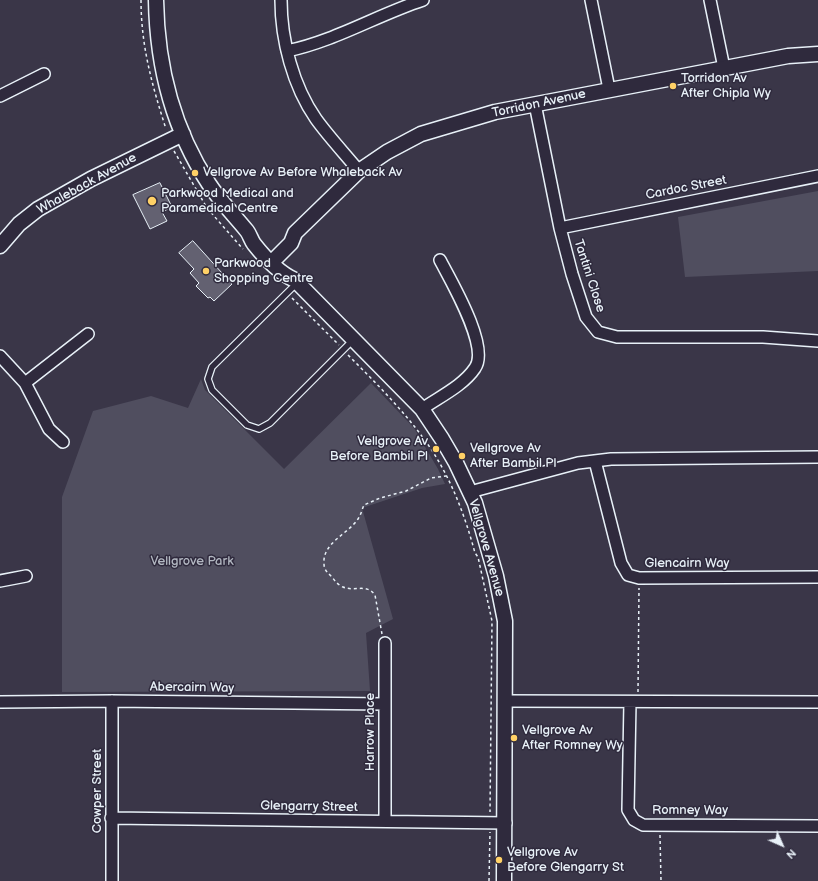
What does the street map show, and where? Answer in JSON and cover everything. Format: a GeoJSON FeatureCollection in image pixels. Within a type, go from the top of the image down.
{"type":"FeatureCollection","features":[{"type":"Feature","properties":{"kind":"street","name":"Vellgrove Avenue"},"geometry":{"type":"LineString","coordinates":[[156,0],[157,26],[162,64],[171,101],[183,134],[209,184],[227,209],[247,232],[254,244],[271,256],[285,275],[296,282],[422,409],[442,439],[470,492],[485,534],[496,576],[505,621],[506,823],[504,881]]}},
{"type":"Feature","properties":{"kind":"street"},"geometry":{"type":"LineString","coordinates":[[281,0],[287,51],[301,90],[316,118],[359,171]]}},
{"type":"Feature","properties":{"kind":"street"},"geometry":{"type":"LineString","coordinates":[[287,51],[303,48],[341,34],[395,9],[423,0]]}},
{"type":"Feature","properties":{"kind":"street"},"geometry":{"type":"LineString","coordinates":[[591,0],[609,89]]}},
{"type":"Feature","properties":{"kind":"street"},"geometry":{"type":"LineString","coordinates":[[710,0],[724,68]]}},
{"type":"Feature","properties":{"kind":"street","name":"Torridon Avenue"},"geometry":{"type":"LineString","coordinates":[[271,256],[285,236],[295,233],[359,171],[387,152],[421,134],[495,112],[609,89],[788,56],[818,54]]}},
{"type":"Feature","properties":{"kind":"street"},"geometry":{"type":"LineString","coordinates":[[0,96],[44,74]]}},
{"type":"Feature","properties":{"kind":"street","name":"Tantini Close"},"geometry":{"type":"LineString","coordinates":[[535,104],[560,228],[572,274],[586,317],[598,332],[617,337],[763,337],[818,341]]}},
{"type":"Feature","properties":{"kind":"street","name":"Whaleback Avenue"},"geometry":{"type":"LineString","coordinates":[[0,245],[19,224],[38,209],[91,179],[183,134]]}},
{"type":"Feature","properties":{"kind":"street","name":"Cardoc Street"},"geometry":{"type":"LineString","coordinates":[[560,228],[818,176]]}},
{"type":"Feature","properties":{"kind":"street"},"geometry":{"type":"LineString","coordinates":[[422,409],[468,377],[477,367],[480,354],[466,310],[440,260]]}},
{"type":"Feature","properties":{"kind":"street"},"geometry":{"type":"LineString","coordinates":[[26,383],[88,334]]}},
{"type":"Feature","properties":{"kind":"street"},"geometry":{"type":"LineString","coordinates":[[0,356],[26,383],[49,429],[63,442]]}},
{"type":"Feature","properties":{"kind":"street"},"geometry":{"type":"LineString","coordinates":[[470,492],[578,463],[611,459],[818,457]]}},
{"type":"Feature","properties":{"kind":"street","name":"Glencairn Way"},"geometry":{"type":"LineString","coordinates":[[596,461],[621,564],[628,575],[639,578],[818,577]]}},
{"type":"Feature","properties":{"kind":"street"},"geometry":{"type":"LineString","coordinates":[[0,581],[26,576]]}},
{"type":"Feature","properties":{"kind":"street","name":"Harrow Place"},"geometry":{"type":"LineString","coordinates":[[385,643],[385,821]]}},
{"type":"Feature","properties":{"kind":"street","name":"Abercairn Way"},"geometry":{"type":"LineString","coordinates":[[0,702],[112,701],[384,704]]}},
{"type":"Feature","properties":{"kind":"street","name":"Cowper Street"},"geometry":{"type":"LineString","coordinates":[[112,701],[112,881]]}},
{"type":"Feature","properties":{"kind":"street"},"geometry":{"type":"LineString","coordinates":[[506,701],[818,702]]}},
{"type":"Feature","properties":{"kind":"street","name":"Romney Way"},"geometry":{"type":"LineString","coordinates":[[634,702],[628,810],[634,820],[643,825],[660,826],[818,826]]}},
{"type":"Feature","properties":{"kind":"street","name":"Glengarry Street"},"geometry":{"type":"LineString","coordinates":[[111,818],[506,823]]}},
{"type":"Feature","properties":{"kind":"lane"},"geometry":{"type":"LineString","coordinates":[[296,282],[212,367],[208,379],[212,390],[247,425],[258,429],[270,423],[354,339]]}},
{"type":"Feature","properties":{"kind":"path"},"geometry":{"type":"LineString","coordinates":[[385,643],[375,595],[368,588],[351,589],[338,584],[324,567],[324,559],[327,551],[340,534],[358,518],[364,505],[380,498],[406,491],[431,478],[446,476]]}},
{"type":"Feature","properties":{"kind":"path"},"geometry":{"type":"LineString","coordinates":[[465,521],[478,558],[492,621],[489,881]]}},
{"type":"Feature","properties":{"kind":"path"},"geometry":{"type":"LineString","coordinates":[[634,702],[639,578]]}},
{"type":"Feature","properties":{"kind":"path"},"geometry":{"type":"LineString","coordinates":[[660,826],[660,881]]}},
{"type":"Feature","properties":{"kind":"green space"},"geometry":{"type":"Polygon","coordinates":[[[818,191],[818,271],[685,277],[678,217],[818,191]]]}},
{"type":"Feature","properties":{"kind":"green space","name":"Vellgrove Park"},"geometry":{"type":"Polygon","coordinates":[[[201,379],[205,390],[284,469],[371,383],[414,428],[438,469],[445,484],[422,488],[362,508],[393,619],[366,633],[370,691],[62,692],[62,497],[93,411],[151,396],[188,408],[201,379]]]}},
{"type":"Feature","properties":{"kind":"building","name":"Parkwood Medical and Paramedical Centre"},"geometry":{"type":"Polygon","coordinates":[[[160,183],[172,207],[162,212],[167,221],[150,229],[133,195],[160,183]]]}},
{"type":"Feature","properties":{"kind":"building","name":"Parkwood Shopping Centre"},"geometry":{"type":"Polygon","coordinates":[[[193,241],[232,284],[214,301],[210,297],[208,298],[196,286],[199,283],[190,273],[194,269],[179,253],[193,241]]]}},
{"type":"Feature","properties":{"kind":"place","name":"Torridon Av After Chipla Wy"},"geometry":{"type":"Point","coordinates":[673,86]}},
{"type":"Feature","properties":{"kind":"place","name":"Vellgrove Av Before Whaleback Av"},"geometry":{"type":"Point","coordinates":[195,173]}},
{"type":"Feature","properties":{"kind":"place","name":"Parkwood Medical and Paramedical Centre"},"geometry":{"type":"Point","coordinates":[152,201]}},
{"type":"Feature","properties":{"kind":"place","name":"Parkwood Shopping Centre"},"geometry":{"type":"Point","coordinates":[206,271]}},
{"type":"Feature","properties":{"kind":"place","name":"Vellgrove Av Before Bambil Pl"},"geometry":{"type":"Point","coordinates":[436,449]}},
{"type":"Feature","properties":{"kind":"place","name":"Vellgrove Av After Bambil Pl"},"geometry":{"type":"Point","coordinates":[462,456]}},
{"type":"Feature","properties":{"kind":"place","name":"Vellgrove Av After Romney Wy"},"geometry":{"type":"Point","coordinates":[514,738]}},
{"type":"Feature","properties":{"kind":"place","name":"Vellgrove Av Before Glengarry St"},"geometry":{"type":"Point","coordinates":[499,860]}}]}
